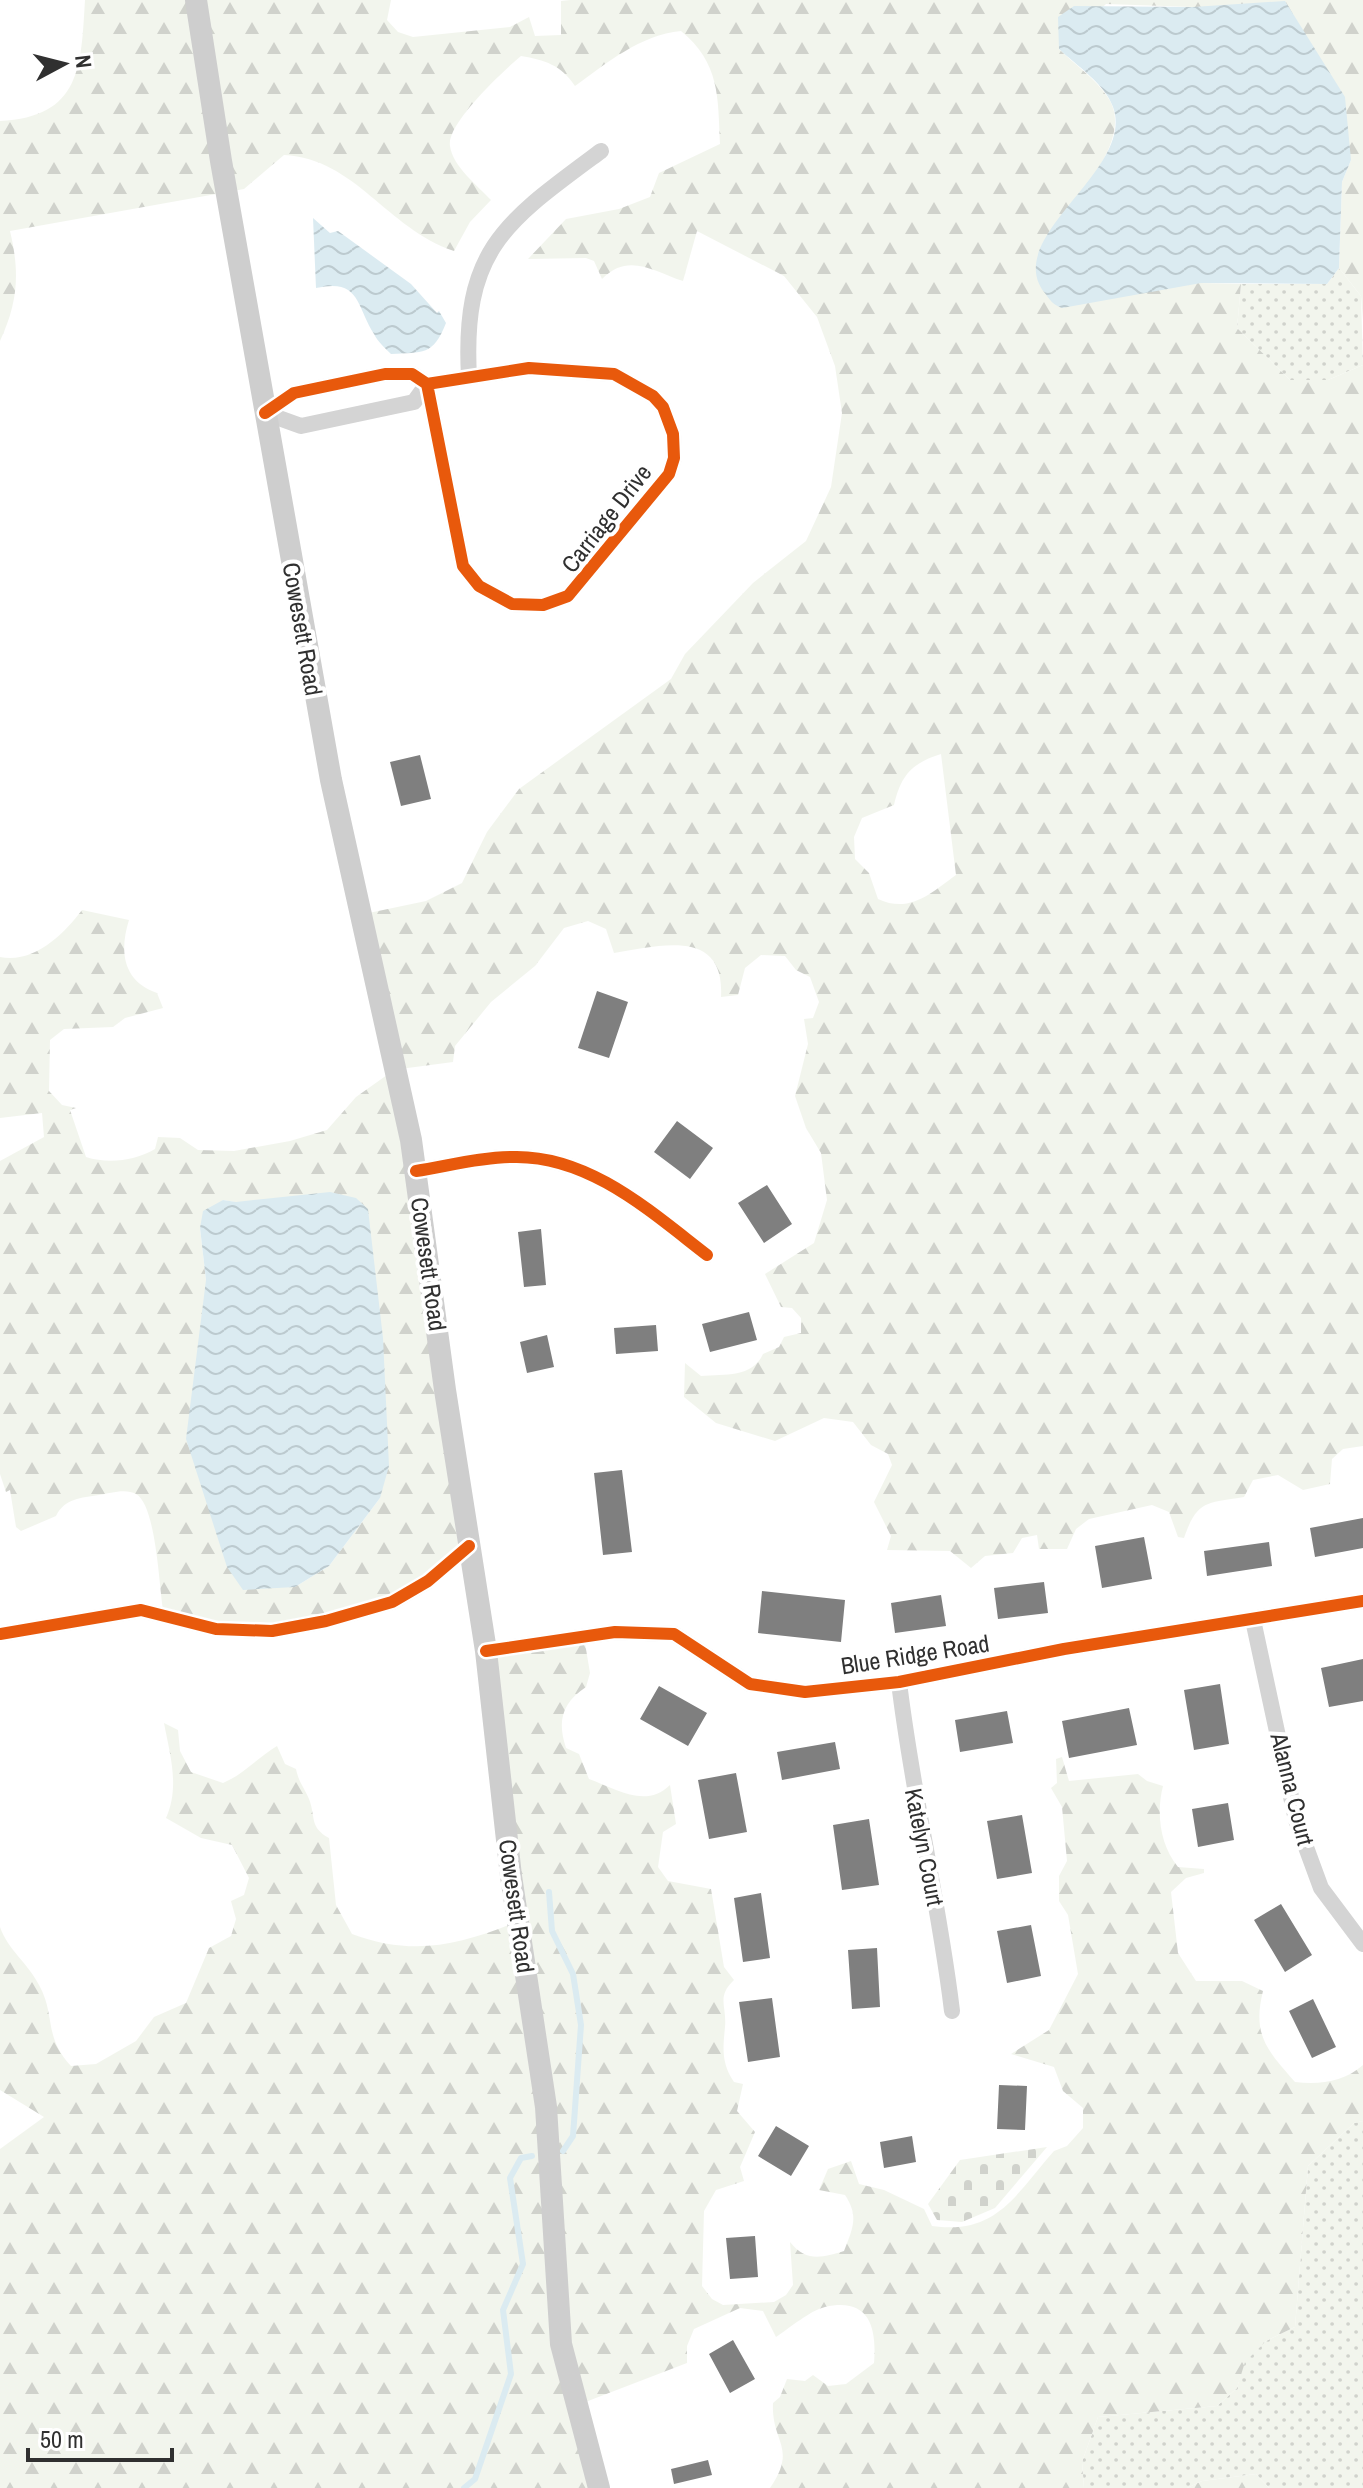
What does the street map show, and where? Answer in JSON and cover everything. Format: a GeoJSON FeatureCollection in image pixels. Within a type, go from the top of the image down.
{"type":"FeatureCollection","features":[{"type":"Feature","properties":{"kind":"main road","name":"Cowesett Road"},"geometry":{"type":"LineString","coordinates":[[196,0],[333,794],[398,1075],[416,1171],[486,1651],[511,1871],[546,2107],[561,2344],[599,2488]]}},
{"type":"Feature","properties":{"kind":"street"},"geometry":{"type":"LineString","coordinates":[[469,377],[468,343],[473,287],[489,253],[521,212],[601,151]]}},
{"type":"Feature","properties":{"kind":"street","name":"Carriage Drive"},"geometry":{"type":"LineString","coordinates":[[265,413],[294,393],[385,374],[412,374],[427,384],[529,368],[614,374],[647,391],[663,407],[674,442],[669,474],[576,591],[555,602],[534,606],[512,604],[479,586],[463,566],[427,384]]}},
{"type":"Feature","properties":{"kind":"street","name":"Carriage Drive"},"geometry":{"type":"LineString","coordinates":[[265,413],[301,426],[414,402],[427,384]]}},
{"type":"Feature","properties":{"kind":"street"},"geometry":{"type":"LineString","coordinates":[[416,1171],[515,1157],[564,1164],[612,1185],[707,1255]]}},
{"type":"Feature","properties":{"kind":"street"},"geometry":{"type":"LineString","coordinates":[[0,1634],[141,1610],[164,1613],[216,1629],[272,1631],[326,1621],[392,1602],[428,1581],[469,1546]]}},
{"type":"Feature","properties":{"kind":"street","name":"Blue Ridge Road"},"geometry":{"type":"LineString","coordinates":[[486,1651],[642,1630],[674,1634],[750,1684],[805,1692],[899,1682],[1064,1649],[1363,1601]]}},
{"type":"Feature","properties":{"kind":"street","name":"Alanna Court"},"geometry":{"type":"LineString","coordinates":[[1253,1620],[1296,1820],[1321,1888],[1363,1944]]}},
{"type":"Feature","properties":{"kind":"street","name":"Katelyn Court"},"geometry":{"type":"LineString","coordinates":[[899,1682],[910,1775],[943,1934],[952,2011]]}},
{"type":"Feature","properties":{"kind":"green space"},"geometry":{"type":"Polygon","coordinates":[[[85,0],[391,0],[387,20],[398,32],[413,37],[510,27],[529,17],[535,36],[561,35],[561,1],[570,0],[1363,0],[1363,320],[1361,296],[1339,268],[1342,182],[1351,160],[1193,7],[1106,4],[1059,49],[1107,96],[1114,114],[1114,134],[1094,175],[1040,250],[1201,283],[1241,284],[1237,328],[1290,380],[1328,380],[1363,365],[1363,1446],[1343,1449],[1332,1459],[1330,1484],[1303,1490],[1278,1475],[1253,1480],[1244,1497],[1212,1503],[1199,1510],[1184,1538],[1178,1537],[1169,1512],[1152,1505],[1089,1519],[1076,1529],[1067,1549],[1039,1549],[1037,1535],[1022,1538],[1013,1553],[985,1556],[971,1568],[950,1551],[887,1550],[891,1536],[874,1502],[892,1465],[888,1454],[871,1445],[853,1422],[824,1418],[775,1441],[716,1423],[684,1397],[685,1363],[701,1376],[745,1371],[763,1354],[779,1347],[784,1337],[801,1333],[801,1318],[792,1308],[781,1307],[765,1274],[814,1243],[827,1200],[821,1153],[806,1128],[795,1096],[808,1044],[804,1019],[813,1018],[819,1002],[810,977],[796,970],[785,956],[761,955],[745,968],[738,995],[721,997],[719,975],[712,960],[701,950],[669,945],[614,953],[606,929],[588,921],[564,928],[535,966],[491,1002],[455,1046],[453,1062],[400,1069],[468,1549],[393,1601],[240,1631],[163,1609],[152,1529],[143,1501],[136,1494],[128,1491],[80,1498],[69,1502],[56,1516],[21,1531],[16,1527],[10,1490],[6,1492],[0,1474],[0,1161],[44,1137],[42,1113],[0,1118],[0,957],[13,958],[36,952],[57,937],[82,910],[129,920],[124,943],[126,964],[137,981],[157,993],[163,1008],[125,1018],[113,1027],[64,1029],[50,1040],[49,1091],[62,1105],[76,1108],[70,1110],[86,1157],[112,1161],[130,1159],[155,1149],[158,1137],[180,1138],[198,1150],[234,1151],[290,1141],[327,1130],[356,1097],[387,1075],[364,914],[426,901],[462,883],[487,832],[519,789],[671,679],[685,654],[753,583],[806,541],[831,487],[842,413],[835,366],[817,317],[784,276],[697,231],[683,281],[631,265],[612,271],[602,279],[594,261],[586,258],[528,259],[566,219],[619,209],[650,197],[659,173],[720,144],[717,96],[710,68],[694,43],[681,31],[638,44],[575,86],[564,73],[538,59],[521,56],[502,73],[477,98],[451,136],[450,146],[456,161],[491,200],[470,222],[454,251],[409,227],[331,168],[309,159],[284,155],[244,189],[10,231],[16,287],[11,313],[0,341],[0,121],[47,110],[61,99],[78,67],[85,0]],[[941,754],[909,772],[900,786],[894,805],[862,818],[854,837],[855,859],[869,873],[878,899],[890,903],[910,903],[956,875],[941,754]],[[223,1200],[200,1228],[206,1280],[295,1587],[329,1566],[380,1498],[382,1339],[235,1202],[223,1200]]]}},
{"type":"Feature","properties":{"kind":"green space"},"geometry":{"type":"Polygon","coordinates":[[[1339,268],[1361,296],[1363,365],[1328,380],[1290,380],[1237,328],[1241,284],[1327,284],[1339,268]]]}},
{"type":"Feature","properties":{"kind":"green space"},"geometry":{"type":"Polygon","coordinates":[[[584,1637],[590,1673],[586,1687],[571,1699],[564,1713],[562,1729],[566,1748],[579,1754],[589,1779],[620,1792],[651,1796],[670,1785],[676,1824],[663,1832],[658,1867],[668,1881],[711,1889],[724,1967],[734,1980],[724,1997],[724,2055],[734,2082],[743,2084],[737,2111],[755,2132],[740,2167],[744,2181],[716,2190],[704,2211],[702,2286],[712,2299],[723,2305],[774,2302],[786,2295],[793,2285],[790,2242],[802,2253],[814,2257],[844,2251],[852,2229],[852,2209],[845,2195],[819,2190],[828,2169],[851,2161],[859,2184],[884,2190],[924,2209],[932,2226],[973,2224],[1003,2208],[1054,2151],[1067,2146],[1083,2128],[1083,2108],[1063,2091],[1054,2067],[1011,2054],[1049,2030],[1078,1974],[1068,1915],[1059,1901],[1059,1876],[1067,1861],[1062,1807],[1051,1788],[1057,1783],[1056,1759],[1062,1757],[1069,1781],[1138,1774],[1147,1781],[1163,1786],[1160,1818],[1167,1849],[1178,1867],[1204,1869],[1204,1873],[1186,1878],[1171,1892],[1178,1953],[1196,1981],[1242,1981],[1263,1991],[1259,2019],[1264,2041],[1295,2082],[1331,2081],[1363,2065],[1363,2121],[1354,2123],[1308,2166],[1295,2327],[1266,2341],[1245,2362],[1237,2388],[1217,2406],[1098,2417],[1082,2462],[1084,2488],[770,2488],[778,2474],[783,2454],[773,2416],[773,2403],[780,2397],[787,2379],[805,2381],[813,2375],[828,2386],[846,2384],[874,2363],[874,2338],[867,2318],[852,2306],[840,2305],[813,2312],[776,2337],[763,2311],[740,2308],[694,2329],[687,2346],[687,2363],[575,2406],[595,2488],[0,2488],[0,2149],[44,2117],[0,2090],[0,1927],[39,1985],[53,2035],[71,2066],[96,2064],[136,2041],[154,2017],[186,2003],[209,1948],[231,1936],[236,1919],[231,1901],[244,1895],[249,1878],[232,1845],[201,1838],[166,1818],[173,1783],[164,1723],[178,1730],[180,1751],[191,1772],[223,1783],[277,1746],[285,1764],[296,1769],[318,1830],[329,1838],[336,1905],[352,1934],[396,1945],[437,1945],[457,1942],[519,1921],[487,1658],[584,1637]]]}},
{"type":"Feature","properties":{"kind":"green space"},"geometry":{"type":"Polygon","coordinates":[[[1363,2121],[1363,2488],[1269,2488],[1256,2474],[1202,2481],[1187,2488],[1084,2488],[1082,2462],[1098,2417],[1217,2406],[1237,2388],[1244,2362],[1266,2341],[1295,2327],[1308,2166],[1354,2123],[1363,2121]]]}},
{"type":"Feature","properties":{"kind":"green space"},"geometry":{"type":"Polygon","coordinates":[[[1047,2147],[995,2208],[962,2222],[937,2220],[928,2204],[960,2160],[1047,2147]]]}},
{"type":"Feature","properties":{"kind":"green space"},"geometry":{"type":"Polygon","coordinates":[[[1256,2474],[1269,2488],[1187,2488],[1202,2481],[1256,2474]]]}},
{"type":"Feature","properties":{"kind":"water"},"geometry":{"type":"Polygon","coordinates":[[[1285,1],[1345,97],[1351,160],[1342,182],[1339,268],[1327,284],[1201,283],[1062,308],[1054,304],[1044,292],[1036,271],[1040,248],[1053,225],[1106,155],[1115,131],[1113,107],[1104,90],[1059,49],[1058,17],[1074,6],[1193,7],[1285,1]]]}},
{"type":"Feature","properties":{"kind":"water"},"geometry":{"type":"Polygon","coordinates":[[[313,218],[330,233],[338,231],[411,284],[437,313],[439,311],[446,323],[431,347],[419,352],[391,354],[376,337],[355,296],[341,287],[316,288],[313,218]]]}},
{"type":"Feature","properties":{"kind":"water"},"geometry":{"type":"Polygon","coordinates":[[[330,1192],[356,1198],[368,1209],[383,1338],[389,1466],[380,1498],[329,1566],[295,1587],[243,1590],[227,1567],[186,1439],[206,1280],[200,1228],[203,1211],[223,1200],[236,1202],[330,1192]]]}},
{"type":"Feature","properties":{"kind":"building"},"geometry":{"type":"Polygon","coordinates":[[[420,755],[431,799],[401,806],[390,762],[420,755]]]}},
{"type":"Feature","properties":{"kind":"building"},"geometry":{"type":"Polygon","coordinates":[[[597,991],[628,1002],[609,1058],[578,1048],[597,991]]]}},
{"type":"Feature","properties":{"kind":"building"},"geometry":{"type":"Polygon","coordinates":[[[677,1121],[713,1148],[690,1179],[654,1152],[677,1121]]]}},
{"type":"Feature","properties":{"kind":"building"},"geometry":{"type":"Polygon","coordinates":[[[767,1185],[792,1224],[764,1243],[738,1203],[767,1185]]]}},
{"type":"Feature","properties":{"kind":"building"},"geometry":{"type":"Polygon","coordinates":[[[541,1229],[546,1285],[524,1287],[518,1232],[541,1229]]]}},
{"type":"Feature","properties":{"kind":"building"},"geometry":{"type":"Polygon","coordinates":[[[749,1312],[757,1340],[710,1352],[702,1324],[749,1312]]]}},
{"type":"Feature","properties":{"kind":"building"},"geometry":{"type":"Polygon","coordinates":[[[656,1325],[658,1351],[616,1354],[614,1328],[656,1325]]]}},
{"type":"Feature","properties":{"kind":"building"},"geometry":{"type":"Polygon","coordinates":[[[547,1335],[554,1367],[527,1373],[520,1342],[547,1335]]]}},
{"type":"Feature","properties":{"kind":"building"},"geometry":{"type":"Polygon","coordinates":[[[622,1470],[632,1552],[603,1555],[594,1473],[622,1470]]]}},
{"type":"Feature","properties":{"kind":"building"},"geometry":{"type":"Polygon","coordinates":[[[1363,1518],[1363,1548],[1315,1557],[1310,1528],[1363,1518]]]}},
{"type":"Feature","properties":{"kind":"building"},"geometry":{"type":"Polygon","coordinates":[[[1144,1537],[1152,1579],[1102,1588],[1095,1546],[1144,1537]]]}},
{"type":"Feature","properties":{"kind":"building"},"geometry":{"type":"Polygon","coordinates":[[[1269,1542],[1272,1566],[1207,1576],[1204,1551],[1269,1542]]]}},
{"type":"Feature","properties":{"kind":"building"},"geometry":{"type":"Polygon","coordinates":[[[1044,1582],[1048,1613],[998,1619],[994,1588],[1044,1582]]]}},
{"type":"Feature","properties":{"kind":"building"},"geometry":{"type":"Polygon","coordinates":[[[762,1591],[845,1600],[841,1642],[758,1633],[762,1591]]]}},
{"type":"Feature","properties":{"kind":"building"},"geometry":{"type":"Polygon","coordinates":[[[941,1595],[946,1626],[895,1633],[891,1603],[941,1595]]]}},
{"type":"Feature","properties":{"kind":"building"},"geometry":{"type":"Polygon","coordinates":[[[1363,1659],[1363,1701],[1329,1707],[1321,1668],[1363,1659]]]}},
{"type":"Feature","properties":{"kind":"building"},"geometry":{"type":"Polygon","coordinates":[[[1220,1684],[1229,1744],[1194,1750],[1184,1690],[1220,1684]]]}},
{"type":"Feature","properties":{"kind":"building"},"geometry":{"type":"Polygon","coordinates":[[[659,1686],[707,1713],[688,1746],[640,1719],[659,1686]]]}},
{"type":"Feature","properties":{"kind":"building"},"geometry":{"type":"Polygon","coordinates":[[[1129,1708],[1137,1745],[1069,1758],[1062,1721],[1129,1708]]]}},
{"type":"Feature","properties":{"kind":"building"},"geometry":{"type":"Polygon","coordinates":[[[1007,1711],[1013,1743],[960,1752],[955,1720],[1007,1711]]]}},
{"type":"Feature","properties":{"kind":"building"},"geometry":{"type":"Polygon","coordinates":[[[835,1742],[840,1769],[782,1780],[777,1752],[835,1742]]]}},
{"type":"Feature","properties":{"kind":"building"},"geometry":{"type":"Polygon","coordinates":[[[736,1773],[747,1832],[709,1839],[698,1780],[736,1773]]]}},
{"type":"Feature","properties":{"kind":"building"},"geometry":{"type":"Polygon","coordinates":[[[1228,1803],[1234,1840],[1198,1847],[1192,1809],[1228,1803]]]}},
{"type":"Feature","properties":{"kind":"building"},"geometry":{"type":"Polygon","coordinates":[[[1022,1815],[1032,1873],[997,1879],[987,1821],[1022,1815]]]}},
{"type":"Feature","properties":{"kind":"building"},"geometry":{"type":"Polygon","coordinates":[[[869,1819],[879,1885],[842,1890],[833,1825],[869,1819]]]}},
{"type":"Feature","properties":{"kind":"building"},"geometry":{"type":"Polygon","coordinates":[[[761,1893],[770,1958],[743,1962],[734,1898],[761,1893]]]}},
{"type":"Feature","properties":{"kind":"building"},"geometry":{"type":"Polygon","coordinates":[[[1281,1904],[1312,1955],[1285,1972],[1254,1920],[1281,1904]]]}},
{"type":"Feature","properties":{"kind":"building"},"geometry":{"type":"Polygon","coordinates":[[[1031,1925],[1041,1976],[1007,1983],[997,1931],[1031,1925]]]}},
{"type":"Feature","properties":{"kind":"building"},"geometry":{"type":"Polygon","coordinates":[[[877,1948],[880,2007],[852,2009],[848,1950],[877,1948]]]}},
{"type":"Feature","properties":{"kind":"building"},"geometry":{"type":"Polygon","coordinates":[[[772,1998],[780,2057],[748,2062],[739,2002],[772,1998]]]}},
{"type":"Feature","properties":{"kind":"building"},"geometry":{"type":"Polygon","coordinates":[[[1313,1999],[1336,2047],[1312,2058],[1289,2011],[1313,1999]]]}},
{"type":"Feature","properties":{"kind":"building"},"geometry":{"type":"Polygon","coordinates":[[[999,2085],[1027,2086],[1025,2130],[997,2129],[999,2085]]]}},
{"type":"Feature","properties":{"kind":"building"},"geometry":{"type":"Polygon","coordinates":[[[776,2126],[809,2146],[791,2176],[758,2156],[776,2126]]]}},
{"type":"Feature","properties":{"kind":"building"},"geometry":{"type":"Polygon","coordinates":[[[912,2136],[916,2162],[884,2168],[880,2142],[912,2136]]]}},
{"type":"Feature","properties":{"kind":"building"},"geometry":{"type":"Polygon","coordinates":[[[755,2236],[758,2277],[730,2279],[726,2238],[755,2236]]]}},
{"type":"Feature","properties":{"kind":"building"},"geometry":{"type":"Polygon","coordinates":[[[733,2340],[755,2379],[730,2393],[709,2354],[733,2340]]]}},
{"type":"Feature","properties":{"kind":"building"},"geometry":{"type":"Polygon","coordinates":[[[708,2460],[712,2475],[674,2484],[671,2469],[708,2460]]]}},
{"type":"Feature","properties":{"kind":"waterway"},"geometry":{"type":"LineString","coordinates":[[549,1892],[552,1931],[573,1974],[581,2025],[573,2136],[563,2151]]}},
{"type":"Feature","properties":{"kind":"waterway"},"geometry":{"type":"LineString","coordinates":[[464,2488],[475,2479],[511,2374],[503,2310],[523,2264],[510,2178],[521,2158],[532,2156]]}},
{"type":"Feature","properties":{"kind":"cycle path"},"geometry":{"type":"LineString","coordinates":[[265,413],[294,393],[385,374],[412,374],[427,384],[529,368],[614,374],[653,396],[663,407],[673,434],[674,458],[669,474],[568,596],[543,605],[512,604],[479,586],[463,566],[427,384]]}},
{"type":"Feature","properties":{"kind":"cycle path"},"geometry":{"type":"LineString","coordinates":[[416,1171],[501,1157],[541,1159],[568,1165],[618,1189],[707,1255]]}},
{"type":"Feature","properties":{"kind":"cycle path"},"geometry":{"type":"LineString","coordinates":[[0,1634],[141,1610],[216,1629],[272,1631],[326,1621],[392,1602],[428,1581],[469,1546]]}},
{"type":"Feature","properties":{"kind":"cycle path"},"geometry":{"type":"LineString","coordinates":[[486,1651],[615,1632],[674,1634],[750,1684],[805,1692],[899,1682],[1064,1649],[1363,1601]]}}]}
